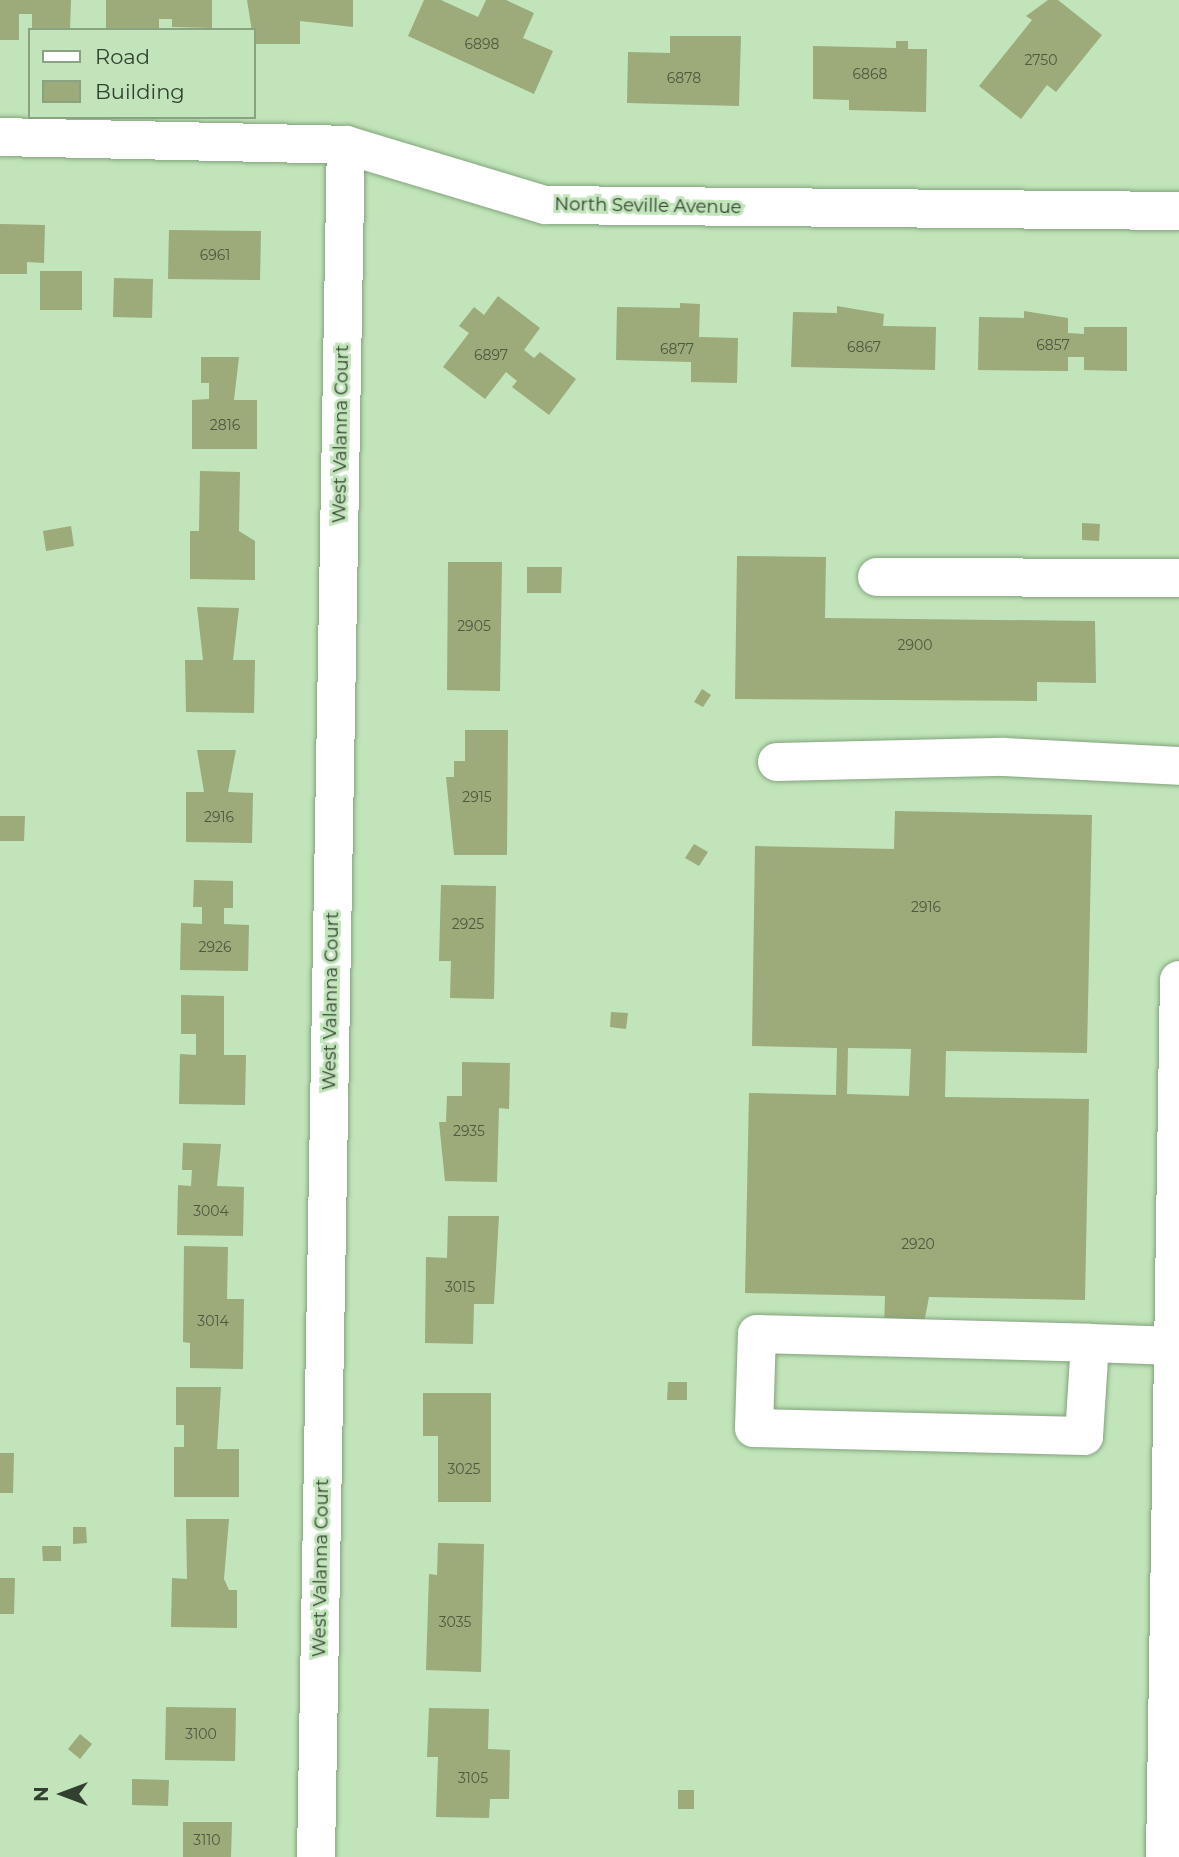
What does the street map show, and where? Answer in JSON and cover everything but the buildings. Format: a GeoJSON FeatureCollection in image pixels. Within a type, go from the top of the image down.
{"type":"FeatureCollection","features":[{"type":"Feature","properties":{"kind":"street","name":"North Seville Avenue"},"geometry":{"type":"LineString","coordinates":[[0,137],[346,145],[545,205],[1179,211]]}},
{"type":"Feature","properties":{"kind":"street","name":"West Valanna Court"},"geometry":{"type":"LineString","coordinates":[[316,1857],[346,145]]}},
{"type":"Feature","properties":{"kind":"street"},"geometry":{"type":"LineString","coordinates":[[877,577],[1179,578]]}},
{"type":"Feature","properties":{"kind":"street"},"geometry":{"type":"LineString","coordinates":[[777,762],[1004,757],[1179,766]]}},
{"type":"Feature","properties":{"kind":"street"},"geometry":{"type":"LineString","coordinates":[[1165,1857],[1174,1716],[1179,980]]}},
{"type":"Feature","properties":{"kind":"street"},"geometry":{"type":"LineString","coordinates":[[1090,1343],[1084,1436],[754,1428],[757,1335],[1090,1343],[1175,1346]]}}]}
